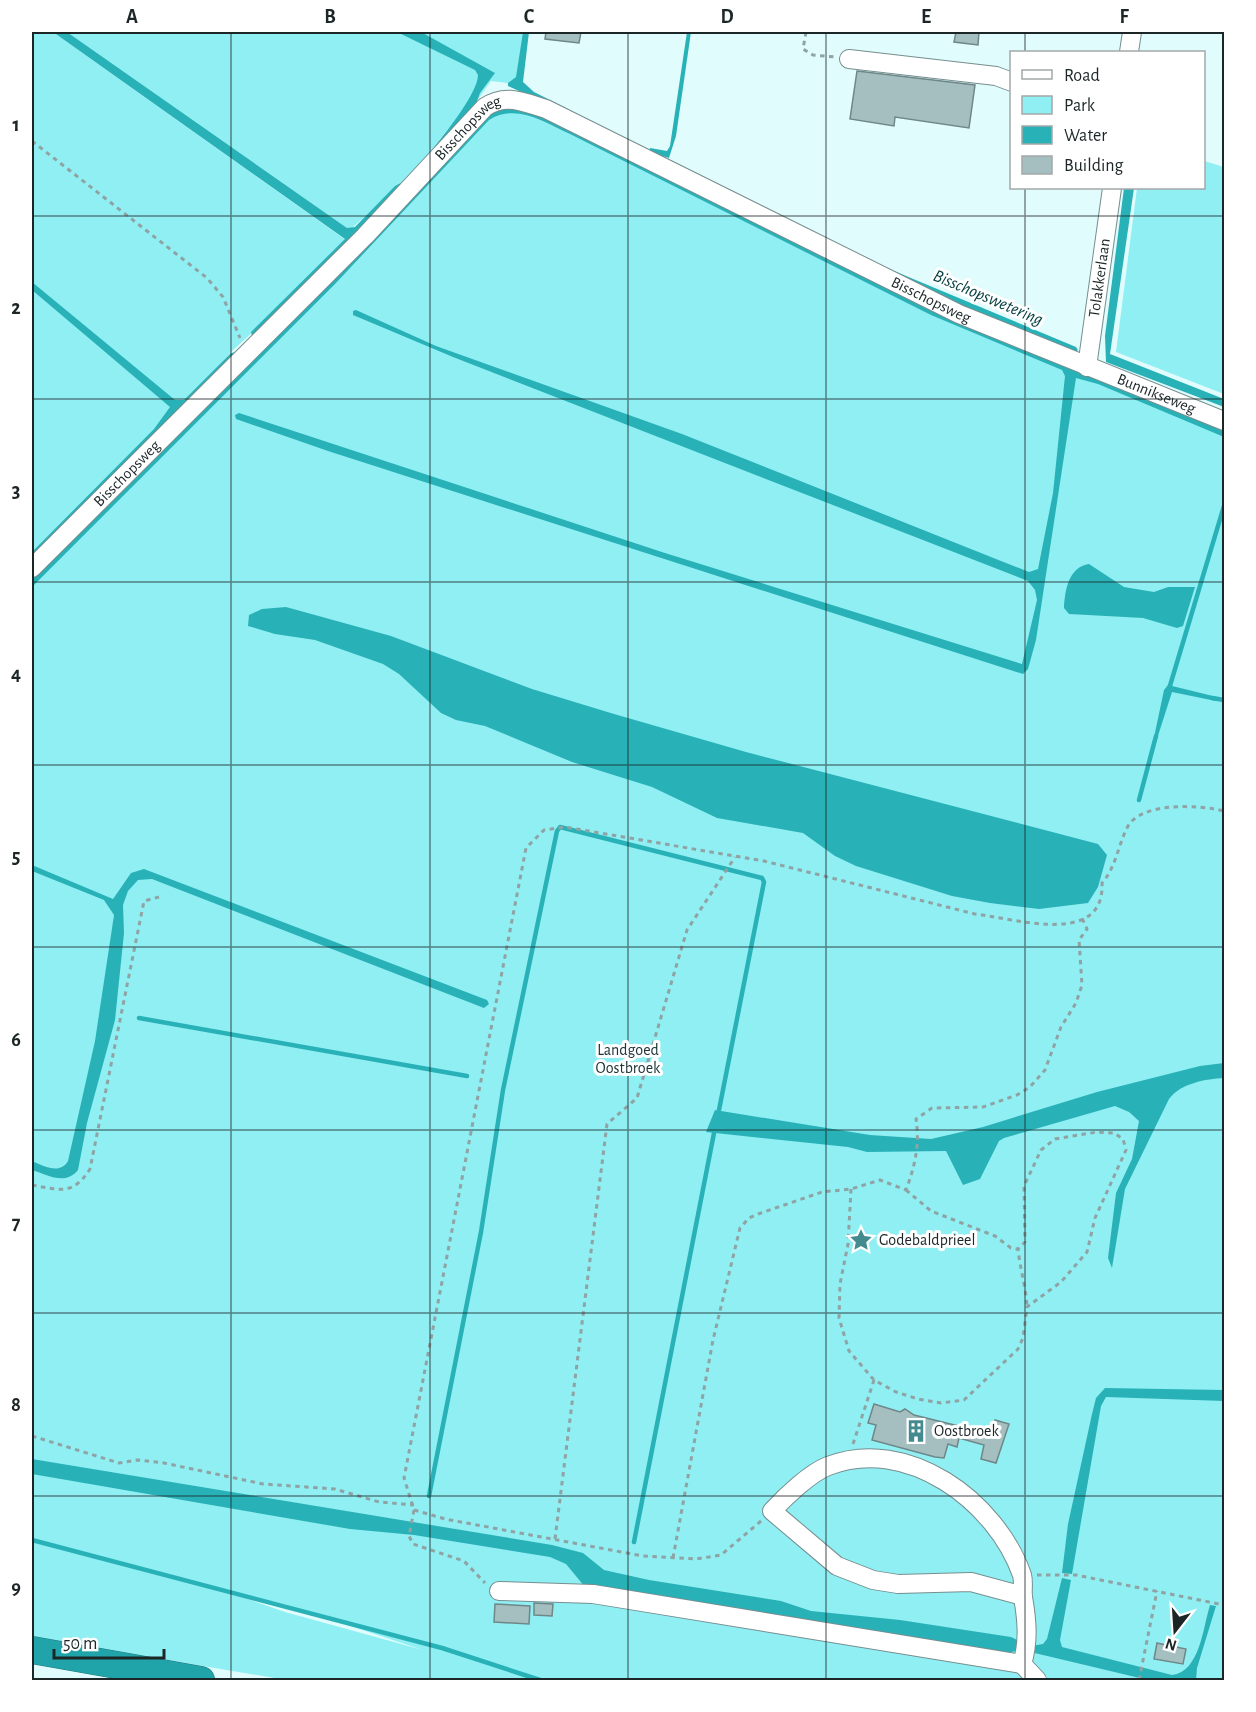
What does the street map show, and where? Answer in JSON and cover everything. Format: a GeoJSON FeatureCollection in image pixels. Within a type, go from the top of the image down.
{"type":"FeatureCollection","features":[{"type":"Feature","properties":{"kind":"highway"},"geometry":{"type":"LineString","coordinates":[[32,1650],[201,1680]]}},
{"type":"Feature","properties":{"kind":"street"},"geometry":{"type":"LineString","coordinates":[[1129,51],[1132,32]]}},
{"type":"Feature","properties":{"kind":"street"},"geometry":{"type":"LineString","coordinates":[[849,59],[996,76],[1010,82]]}},
{"type":"Feature","properties":{"kind":"street","name":"Bisschopsweg"},"geometry":{"type":"LineString","coordinates":[[32,568],[365,236],[485,107],[495,100],[508,98],[546,110],[939,304],[1088,367]]}},
{"type":"Feature","properties":{"kind":"street","name":"Tolakkerlaan"},"geometry":{"type":"LineString","coordinates":[[1088,367],[1112,189]]}},
{"type":"Feature","properties":{"kind":"street","name":"Bunnikseweg"},"geometry":{"type":"LineString","coordinates":[[1088,367],[1224,421]]}},
{"type":"Feature","properties":{"kind":"street"},"geometry":{"type":"LineString","coordinates":[[1023,1596],[971,1582],[898,1584],[873,1580],[837,1566],[772,1511],[786,1496],[826,1466],[847,1461],[874,1458],[940,1476],[967,1498],[998,1530],[1023,1576],[1023,1596],[1027,1612],[1025,1653],[1037,1680]]}},
{"type":"Feature","properties":{"kind":"street"},"geometry":{"type":"LineString","coordinates":[[499,1592],[593,1594],[1025,1653]]}},
{"type":"Feature","properties":{"kind":"path"},"geometry":{"type":"LineString","coordinates":[[806,32],[803,49],[813,55],[849,59]]}},
{"type":"Feature","properties":{"kind":"path"},"geometry":{"type":"LineString","coordinates":[[32,141],[207,278],[223,297],[240,339],[250,350]]}},
{"type":"Feature","properties":{"kind":"path"},"geometry":{"type":"LineString","coordinates":[[499,1592],[482,1581],[464,1561],[427,1551],[413,1544],[409,1536],[414,1505],[404,1478],[426,1376],[526,848],[544,830],[565,827],[736,856],[975,914],[1011,918],[1040,925],[1074,924],[1095,911],[1102,899],[1102,883],[1109,875],[1127,827],[1139,816],[1162,809],[1184,806],[1207,806],[1224,810]]}},
{"type":"Feature","properties":{"kind":"path"},"geometry":{"type":"LineString","coordinates":[[555,1539],[607,1124],[637,1098],[687,930],[736,856]]}},
{"type":"Feature","properties":{"kind":"path"},"geometry":{"type":"LineString","coordinates":[[32,1185],[68,1190],[82,1182],[90,1169],[144,901],[159,897]]}},
{"type":"Feature","properties":{"kind":"path"},"geometry":{"type":"LineString","coordinates":[[906,1190],[916,1158],[919,1136],[916,1119],[932,1108],[983,1107],[1017,1095],[1030,1086],[1045,1070],[1082,985],[1078,940],[1087,929],[1083,918]]}},
{"type":"Feature","properties":{"kind":"path"},"geometry":{"type":"LineString","coordinates":[[1018,1249],[1025,1242],[1024,1186],[1041,1150],[1055,1138],[1097,1132],[1114,1133],[1123,1139],[1126,1150],[1095,1218],[1087,1252],[1062,1282],[1027,1307]]}},
{"type":"Feature","properties":{"kind":"path"},"geometry":{"type":"LineString","coordinates":[[673,1558],[713,1340],[740,1228],[749,1218],[822,1192],[851,1189],[880,1180],[906,1190],[930,1211],[995,1236],[1011,1248],[1018,1249]]}},
{"type":"Feature","properties":{"kind":"path"},"geometry":{"type":"LineString","coordinates":[[851,1189],[848,1244],[840,1284],[839,1318],[849,1351],[874,1380],[896,1392],[918,1399],[941,1402],[964,1400],[1018,1349],[1023,1338],[1027,1307],[1025,1281],[1018,1249]]}},
{"type":"Feature","properties":{"kind":"path"},"geometry":{"type":"LineString","coordinates":[[847,1461],[874,1380]]}},
{"type":"Feature","properties":{"kind":"path"},"geometry":{"type":"LineString","coordinates":[[32,1436],[118,1463],[137,1460],[164,1463],[263,1484],[335,1489],[379,1502],[414,1505]]}},
{"type":"Feature","properties":{"kind":"path"},"geometry":{"type":"LineString","coordinates":[[414,1510],[445,1519],[642,1556],[696,1559],[721,1555],[772,1511]]}},
{"type":"Feature","properties":{"kind":"path"},"geometry":{"type":"LineString","coordinates":[[1023,1576],[1076,1575],[1224,1605]]}},
{"type":"Feature","properties":{"kind":"path"},"geometry":{"type":"LineString","coordinates":[[1139,1680],[1157,1591]]}},
{"type":"Feature","properties":{"kind":"green space"},"geometry":{"type":"Polygon","coordinates":[[[32,32],[53,32],[350,243],[233,350],[180,409],[32,560],[32,32]]]}},
{"type":"Feature","properties":{"kind":"green space"},"geometry":{"type":"Polygon","coordinates":[[[67,32],[528,32],[517,84],[491,81],[478,99],[455,120],[411,176],[352,228],[347,228],[67,32]]]}},
{"type":"Feature","properties":{"kind":"green space","name":"Landgoed Oostbroek"},"geometry":{"type":"Polygon","coordinates":[[[502,103],[1224,425],[1224,1680],[286,1680],[32,1637],[32,577],[502,103]],[[222,1590],[285,1612],[423,1650],[287,1605],[222,1590]]]}},
{"type":"Feature","properties":{"kind":"green space"},"geometry":{"type":"Polygon","coordinates":[[[1205,161],[1224,167],[1224,394],[1116,352],[1137,189],[1205,189],[1205,161]]]}},
{"type":"Feature","properties":{"kind":"water"},"geometry":{"type":"Polygon","coordinates":[[[53,32],[67,32],[347,228],[355,227],[395,186],[412,177],[252,336],[251,332],[345,239],[53,32]]]}},
{"type":"Feature","properties":{"kind":"water"},"geometry":{"type":"Polygon","coordinates":[[[397,32],[421,32],[495,73],[480,93],[476,104],[424,160],[464,106],[476,84],[478,75],[475,70],[397,32]]]}},
{"type":"Feature","properties":{"kind":"water"},"geometry":{"type":"Polygon","coordinates":[[[523,32],[529,32],[523,82],[534,92],[568,109],[567,113],[508,86],[508,83],[516,77],[523,32]]]}},
{"type":"Feature","properties":{"kind":"water"},"geometry":{"type":"Polygon","coordinates":[[[687,32],[691,32],[676,136],[669,158],[649,152],[650,148],[667,151],[670,146],[687,32]]]}},
{"type":"Feature","properties":{"kind":"water"},"geometry":{"type":"Polygon","coordinates":[[[520,106],[922,304],[1224,430],[1224,437],[1098,384],[1076,378],[1036,640],[1028,669],[1023,674],[328,451],[236,419],[235,415],[239,413],[665,553],[1022,664],[1037,600],[1035,590],[1028,581],[453,357],[353,315],[353,311],[356,310],[436,346],[682,434],[1029,572],[1038,569],[1053,493],[1065,376],[1062,370],[931,315],[550,124],[530,116],[509,113],[489,120],[335,284],[32,587],[32,577],[494,109],[520,106]]]}},
{"type":"Feature","properties":{"kind":"water"},"geometry":{"type":"Polygon","coordinates":[[[1124,189],[1134,189],[1110,354],[1224,399],[1224,407],[1106,362],[1105,336],[1124,189]]]}},
{"type":"Feature","properties":{"kind":"water"},"geometry":{"type":"Polygon","coordinates":[[[887,268],[1076,347],[1078,350],[1075,353],[934,295],[887,268]]]}},
{"type":"Feature","properties":{"kind":"water"},"geometry":{"type":"Polygon","coordinates":[[[32,282],[175,400],[184,400],[231,353],[237,352],[32,557],[32,552],[154,429],[170,407],[32,290],[32,282]]]}},
{"type":"Feature","properties":{"kind":"water"},"geometry":{"type":"Polygon","coordinates":[[[1089,564],[1124,587],[1154,592],[1168,587],[1195,587],[1183,626],[1177,628],[1143,618],[1069,614],[1064,608],[1069,580],[1077,569],[1089,564]]]}},
{"type":"Feature","properties":{"kind":"water"},"geometry":{"type":"Polygon","coordinates":[[[286,607],[391,636],[532,689],[614,714],[746,752],[1098,844],[1107,855],[1098,887],[1088,903],[1039,909],[952,896],[856,866],[835,856],[803,833],[717,818],[652,787],[572,762],[485,726],[456,720],[441,713],[399,674],[383,664],[315,640],[275,634],[248,626],[249,615],[262,609],[286,607]]]}},
{"type":"Feature","properties":{"kind":"water"},"geometry":{"type":"Polygon","coordinates":[[[1168,685],[1217,697],[1216,701],[1172,692],[1156,742],[1153,742],[1164,690],[1168,685]]]}},
{"type":"Feature","properties":{"kind":"water"},"geometry":{"type":"Polygon","coordinates":[[[32,865],[113,899],[131,873],[144,869],[487,1000],[489,1004],[484,1008],[152,879],[138,880],[128,891],[123,905],[124,933],[115,1020],[87,1123],[78,1170],[68,1177],[56,1178],[32,1170],[32,1161],[47,1167],[61,1168],[68,1161],[95,1041],[114,915],[104,900],[32,871],[32,865]]]}},
{"type":"Feature","properties":{"kind":"water"},"geometry":{"type":"Polygon","coordinates":[[[1224,1063],[1224,1078],[1187,1086],[1169,1099],[1125,1189],[1112,1268],[1108,1258],[1116,1193],[1132,1159],[1139,1121],[1129,1112],[1115,1106],[1004,1138],[999,1141],[980,1179],[963,1185],[946,1151],[867,1152],[848,1147],[706,1132],[715,1110],[870,1135],[931,1139],[983,1127],[1097,1092],[1200,1066],[1224,1063]]]}},
{"type":"Feature","properties":{"kind":"water"},"geometry":{"type":"Polygon","coordinates":[[[1105,1388],[1224,1390],[1224,1401],[1106,1397],[1101,1406],[1072,1574],[1062,1573],[1068,1524],[1092,1414],[1096,1398],[1105,1388]]]}},
{"type":"Feature","properties":{"kind":"water"},"geometry":{"type":"Polygon","coordinates":[[[32,1459],[552,1545],[583,1553],[604,1570],[649,1580],[781,1601],[811,1611],[900,1620],[1011,1637],[1031,1646],[1043,1644],[1047,1639],[1062,1578],[1071,1580],[1060,1640],[1062,1647],[1172,1675],[1189,1666],[1199,1647],[1210,1605],[1216,1606],[1197,1668],[1196,1680],[1148,1680],[1022,1650],[1000,1654],[585,1587],[566,1564],[550,1557],[414,1535],[350,1529],[32,1474],[32,1459]]]}},
{"type":"Feature","properties":{"kind":"building"},"geometry":{"type":"Polygon","coordinates":[[[546,32],[581,32],[579,43],[545,39],[546,32]]]}},
{"type":"Feature","properties":{"kind":"building"},"geometry":{"type":"Polygon","coordinates":[[[956,32],[979,32],[978,45],[954,42],[956,32]]]}},
{"type":"Feature","properties":{"kind":"building"},"geometry":{"type":"Polygon","coordinates":[[[857,71],[975,85],[969,128],[895,117],[894,126],[850,119],[857,71]]]}},
{"type":"Feature","properties":{"kind":"building","name":"Oostbroek"},"geometry":{"type":"Polygon","coordinates":[[[874,1404],[900,1412],[905,1409],[914,1415],[991,1434],[995,1420],[1009,1424],[996,1463],[981,1459],[984,1445],[959,1438],[957,1447],[948,1444],[944,1458],[935,1457],[872,1440],[876,1425],[868,1423],[874,1404]]]}},
{"type":"Feature","properties":{"kind":"building"},"geometry":{"type":"Polygon","coordinates":[[[534,1603],[553,1604],[552,1616],[534,1615],[534,1603]]]}},
{"type":"Feature","properties":{"kind":"building"},"geometry":{"type":"Polygon","coordinates":[[[495,1604],[530,1606],[529,1624],[494,1622],[495,1604]]]}},
{"type":"Feature","properties":{"kind":"building"},"geometry":{"type":"Polygon","coordinates":[[[1157,1643],[1186,1649],[1183,1664],[1154,1659],[1157,1643]]]}},
{"type":"Feature","properties":{"kind":"waterway"},"geometry":{"type":"LineString","coordinates":[[1169,689],[1224,506]]}},
{"type":"Feature","properties":{"kind":"waterway"},"geometry":{"type":"LineString","coordinates":[[1212,698],[1224,700]]}},
{"type":"Feature","properties":{"kind":"waterway"},"geometry":{"type":"LineString","coordinates":[[1139,800],[1156,736]]}},
{"type":"Feature","properties":{"kind":"waterway"},"geometry":{"type":"LineString","coordinates":[[429,1496],[481,1232],[503,1090],[557,831],[560,827],[762,878],[764,882],[719,1110]]}},
{"type":"Feature","properties":{"kind":"waterway"},"geometry":{"type":"LineString","coordinates":[[139,1018],[467,1076]]}},
{"type":"Feature","properties":{"kind":"waterway"},"geometry":{"type":"LineString","coordinates":[[634,1542],[714,1133]]}},
{"type":"Feature","properties":{"kind":"waterway"},"geometry":{"type":"LineString","coordinates":[[32,1540],[442,1648],[540,1680]]}},
{"type":"Feature","properties":{"kind":"place","name":"Godebaldprieel"},"geometry":{"type":"Point","coordinates":[861,1240]}},
{"type":"Feature","properties":{"kind":"place","name":"Oostbroek"},"geometry":{"type":"Point","coordinates":[916,1431]}},
{"type":"Feature","properties":{"kind":"water label","name":"Bisschopswetering"},"geometry":{"type":"Point","coordinates":[988,298]}}]}
